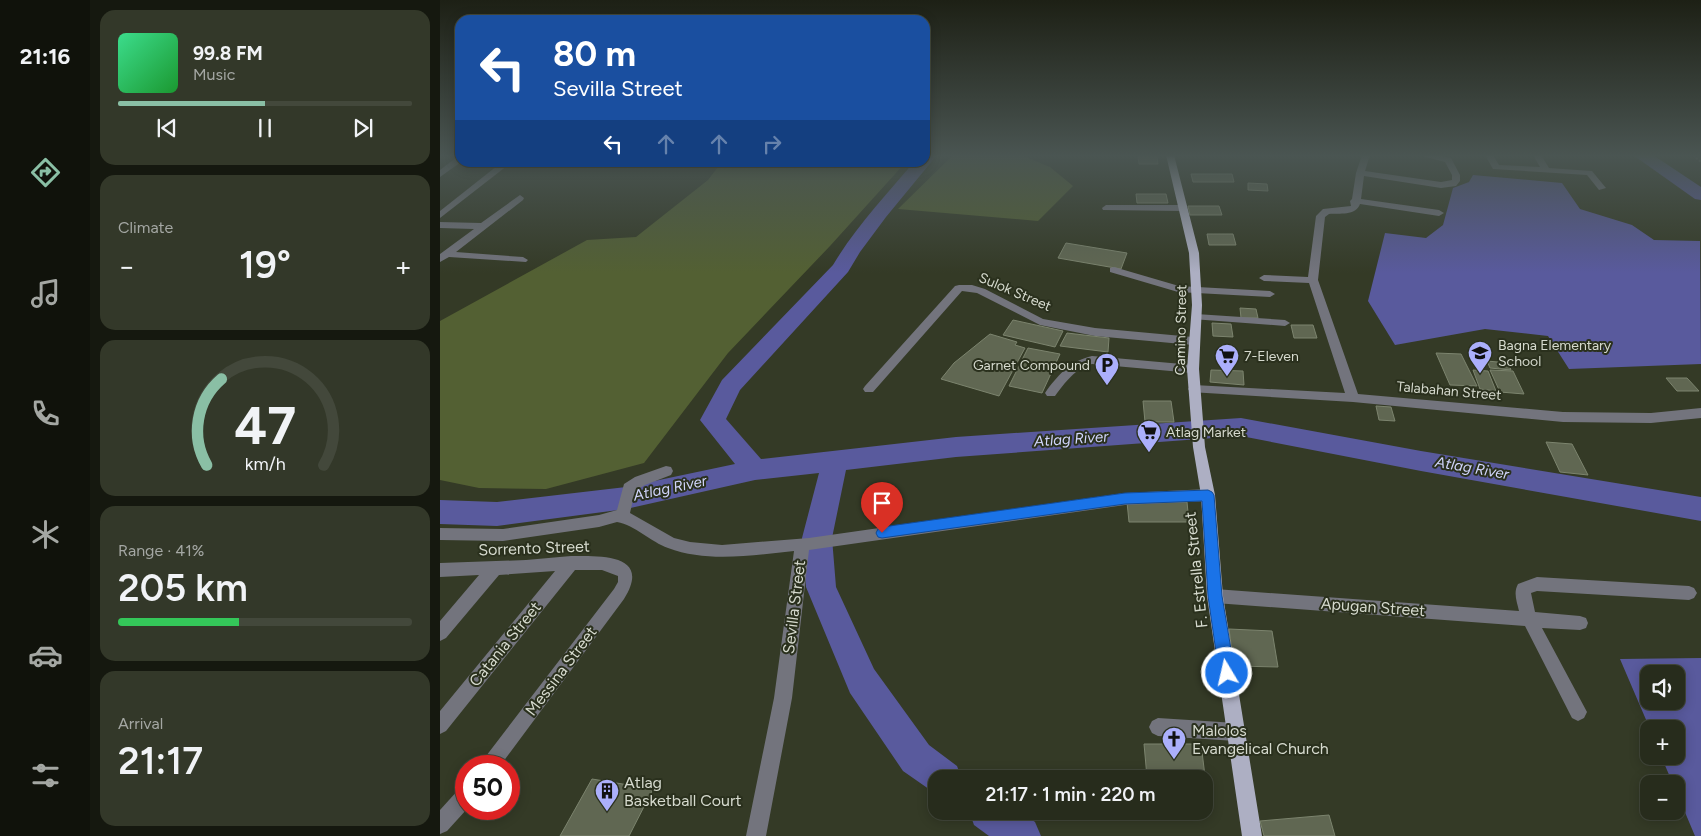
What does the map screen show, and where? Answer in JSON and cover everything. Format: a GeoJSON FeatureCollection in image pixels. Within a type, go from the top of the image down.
{"type":"FeatureCollection","features":[{"type":"Feature","properties":{"kind":"main road","name":"Camino Street"},"geometry":{"type":"LineString","coordinates":[[1180,194],[1194,253],[1196,317],[1192,369],[1196,418]]}},
{"type":"Feature","properties":{"kind":"main road","name":"F. Estrella Street"},"geometry":{"type":"LineString","coordinates":[[1196,418],[1199,447],[1208,495],[1215,596],[1252,836]]}},
{"type":"Feature","properties":{"kind":"street"},"geometry":{"type":"LineString","coordinates":[[440,215],[467,194]]}},
{"type":"Feature","properties":{"kind":"street"},"geometry":{"type":"LineString","coordinates":[[1354,398],[1313,280],[1321,216],[1326,211],[1350,210],[1355,207],[1356,194]]}},
{"type":"Feature","properties":{"kind":"street"},"geometry":{"type":"LineString","coordinates":[[443,257],[520,198]]}},
{"type":"Feature","properties":{"kind":"street"},"geometry":{"type":"LineString","coordinates":[[1354,202],[1439,213]]}},
{"type":"Feature","properties":{"kind":"street"},"geometry":{"type":"LineString","coordinates":[[1106,208],[1183,208]]}},
{"type":"Feature","properties":{"kind":"street"},"geometry":{"type":"LineString","coordinates":[[440,225],[481,226]]}},
{"type":"Feature","properties":{"kind":"street"},"geometry":{"type":"LineString","coordinates":[[443,257],[524,260]]}},
{"type":"Feature","properties":{"kind":"street"},"geometry":{"type":"LineString","coordinates":[[1114,270],[1167,287],[1270,294]]}},
{"type":"Feature","properties":{"kind":"street"},"geometry":{"type":"LineString","coordinates":[[1264,278],[1313,280]]}},
{"type":"Feature","properties":{"kind":"street","name":"Sulok Street"},"geometry":{"type":"LineString","coordinates":[[869,389],[959,288],[972,288],[981,291],[1040,322],[1095,332],[1193,341]]}},
{"type":"Feature","properties":{"kind":"street"},"geometry":{"type":"LineString","coordinates":[[1196,317],[1285,323]]}},
{"type":"Feature","properties":{"kind":"street"},"geometry":{"type":"LineString","coordinates":[[1051,394],[1077,364],[1092,360],[1192,369]]}},
{"type":"Feature","properties":{"kind":"street","name":"Talabahan Street"},"geometry":{"type":"LineString","coordinates":[[1194,389],[1354,398],[1563,417],[1651,418],[1701,413]]}},
{"type":"Feature","properties":{"kind":"street"},"geometry":{"type":"LineString","coordinates":[[623,514],[628,491],[640,481],[666,470]]}},
{"type":"Feature","properties":{"kind":"street","name":"Sevilla Street"},"geometry":{"type":"LineString","coordinates":[[756,836],[783,698],[806,545],[826,540],[1125,498],[1208,495]]}},
{"type":"Feature","properties":{"kind":"street"},"geometry":{"type":"LineString","coordinates":[[440,534],[503,535],[599,520],[623,514],[671,543],[690,548],[722,551],[806,545]]}},
{"type":"Feature","properties":{"kind":"street","name":"Catania Street"},"geometry":{"type":"LineString","coordinates":[[440,724],[571,563]]}},
{"type":"Feature","properties":{"kind":"street","name":"Sorrento Street"},"geometry":{"type":"LineString","coordinates":[[440,570],[602,563],[614,566],[626,573]]}},
{"type":"Feature","properties":{"kind":"street"},"geometry":{"type":"LineString","coordinates":[[440,633],[495,568]]}},
{"type":"Feature","properties":{"kind":"street","name":"Messina Street"},"geometry":{"type":"LineString","coordinates":[[498,755],[619,594],[626,583],[626,573]]}},
{"type":"Feature","properties":{"kind":"street"},"geometry":{"type":"LineString","coordinates":[[1578,712],[1530,619],[1522,596],[1523,589],[1537,584],[1689,593]]}},
{"type":"Feature","properties":{"kind":"street","name":"Apugan Street"},"geometry":{"type":"LineString","coordinates":[[1215,596],[1580,623]]}},
{"type":"Feature","properties":{"kind":"street"},"geometry":{"type":"LineString","coordinates":[[1158,727],[1236,732]]}},
{"type":"Feature","properties":{"kind":"street"},"geometry":{"type":"LineString","coordinates":[[440,824],[455,808]]}},
{"type":"Feature","properties":{"kind":"green space"},"geometry":{"type":"Polygon","coordinates":[[[690,194],[877,194],[728,353],[644,463],[546,489],[479,488],[440,480],[440,321],[587,240],[636,237],[690,194]]]}},
{"type":"Feature","properties":{"kind":"green space"},"geometry":{"type":"Polygon","coordinates":[[[913,194],[1065,194],[1038,221],[898,209],[913,194]]]}},
{"type":"Feature","properties":{"kind":"shaded area"},"geometry":{"type":"Polygon","coordinates":[[[1451,194],[1570,194],[1580,209],[1632,225],[1654,240],[1700,241],[1701,364],[1569,369],[1548,336],[1485,329],[1395,345],[1368,301],[1385,233],[1426,238],[1443,225],[1451,194]]]}},
{"type":"Feature","properties":{"kind":"shaded area"},"geometry":{"type":"Polygon","coordinates":[[[1701,658],[1701,836],[1695,836],[1685,812],[1685,775],[1669,775],[1665,765],[1685,765],[1685,720],[1646,720],[1642,710],[1685,710],[1685,665],[1640,665],[1640,706],[1620,659],[1701,658]]]}},
{"type":"Feature","properties":{"kind":"building"},"geometry":{"type":"Polygon","coordinates":[[[1136,194],[1166,194],[1168,203],[1137,203],[1136,194]]]}},
{"type":"Feature","properties":{"kind":"building"},"geometry":{"type":"Polygon","coordinates":[[[1188,206],[1219,206],[1222,215],[1190,215],[1188,206]]]}},
{"type":"Feature","properties":{"kind":"building"},"geometry":{"type":"Polygon","coordinates":[[[1207,234],[1233,234],[1236,245],[1209,245],[1207,234]]]}},
{"type":"Feature","properties":{"kind":"building"},"geometry":{"type":"Polygon","coordinates":[[[1066,243],[1127,253],[1121,269],[1058,258],[1066,243]]]}},
{"type":"Feature","properties":{"kind":"building"},"geometry":{"type":"Polygon","coordinates":[[[1240,308],[1256,309],[1258,318],[1241,318],[1240,308]]]}},
{"type":"Feature","properties":{"kind":"building"},"geometry":{"type":"Polygon","coordinates":[[[1013,320],[1063,331],[1055,347],[1003,335],[1013,320]]]}},
{"type":"Feature","properties":{"kind":"building"},"geometry":{"type":"Polygon","coordinates":[[[1212,323],[1231,324],[1233,337],[1213,336],[1212,323]]]}},
{"type":"Feature","properties":{"kind":"building"},"geometry":{"type":"Polygon","coordinates":[[[1291,325],[1313,325],[1317,338],[1294,338],[1291,325]]]}},
{"type":"Feature","properties":{"kind":"building"},"geometry":{"type":"Polygon","coordinates":[[[1067,333],[1109,338],[1108,352],[1060,346],[1067,333]]]}},
{"type":"Feature","properties":{"kind":"building"},"geometry":{"type":"Polygon","coordinates":[[[990,334],[1017,342],[1015,345],[1025,348],[999,396],[941,379],[954,363],[990,334]]]}},
{"type":"Feature","properties":{"kind":"building"},"geometry":{"type":"Polygon","coordinates":[[[1028,348],[1060,354],[1042,393],[1009,386],[1028,348]]]}},
{"type":"Feature","properties":{"kind":"building"},"geometry":{"type":"Polygon","coordinates":[[[1436,353],[1461,354],[1477,386],[1450,385],[1436,353]]]}},
{"type":"Feature","properties":{"kind":"building"},"geometry":{"type":"Polygon","coordinates":[[[1487,361],[1508,363],[1511,370],[1490,368],[1487,361]]]}},
{"type":"Feature","properties":{"kind":"building","name":"7-Eleven"},"geometry":{"type":"Polygon","coordinates":[[[1211,370],[1243,371],[1244,385],[1210,382],[1211,370]]]}},
{"type":"Feature","properties":{"kind":"building"},"geometry":{"type":"Polygon","coordinates":[[[1473,370],[1488,371],[1496,391],[1480,389],[1473,370]]]}},
{"type":"Feature","properties":{"kind":"building"},"geometry":{"type":"Polygon","coordinates":[[[1490,370],[1513,371],[1524,394],[1500,392],[1490,370]]]}},
{"type":"Feature","properties":{"kind":"building"},"geometry":{"type":"Polygon","coordinates":[[[1666,378],[1687,378],[1699,391],[1677,391],[1666,378]]]}},
{"type":"Feature","properties":{"kind":"building"},"geometry":{"type":"Polygon","coordinates":[[[1143,401],[1171,401],[1174,422],[1145,422],[1143,401]]]}},
{"type":"Feature","properties":{"kind":"building"},"geometry":{"type":"Polygon","coordinates":[[[1376,406],[1391,407],[1395,421],[1379,420],[1376,406]]]}},
{"type":"Feature","properties":{"kind":"building"},"geometry":{"type":"Polygon","coordinates":[[[1546,442],[1572,444],[1588,475],[1560,472],[1546,442]]]}},
{"type":"Feature","properties":{"kind":"building"},"geometry":{"type":"Polygon","coordinates":[[[1127,502],[1187,502],[1189,522],[1129,522],[1127,502]]]}},
{"type":"Feature","properties":{"kind":"building"},"geometry":{"type":"Polygon","coordinates":[[[1229,629],[1272,631],[1278,667],[1234,666],[1229,629]]]}},
{"type":"Feature","properties":{"kind":"building","name":"Malolos Evangelical Church"},"geometry":{"type":"Polygon","coordinates":[[[1144,744],[1201,744],[1204,770],[1146,770],[1144,744]]]}},
{"type":"Feature","properties":{"kind":"building","name":"Atlag Basketball Court"},"geometry":{"type":"Polygon","coordinates":[[[592,779],[653,789],[629,836],[560,836],[592,779]]]}},
{"type":"Feature","properties":{"kind":"building"},"geometry":{"type":"Polygon","coordinates":[[[1329,815],[1335,836],[1264,836],[1260,821],[1329,815]]]}},
{"type":"Feature","properties":{"kind":"waterway"},"geometry":{"type":"LineString","coordinates":[[755,470],[713,420],[730,386],[841,268],[851,251],[896,194]]}},
{"type":"Feature","properties":{"kind":"waterway","name":"Atlag River"},"geometry":{"type":"LineString","coordinates":[[835,461],[956,447],[1241,427],[1421,461],[1701,509]]}},
{"type":"Feature","properties":{"kind":"waterway","name":"Atlag River"},"geometry":{"type":"LineString","coordinates":[[755,470],[835,461]]}},
{"type":"Feature","properties":{"kind":"waterway"},"geometry":{"type":"LineString","coordinates":[[835,461],[817,538],[821,587],[862,681],[916,758],[932,770]]}},
{"type":"Feature","properties":{"kind":"waterway","name":"Atlag River"},"geometry":{"type":"LineString","coordinates":[[440,512],[497,514],[626,498],[755,470]]}},
{"type":"Feature","properties":{"kind":"waterway"},"geometry":{"type":"LineString","coordinates":[[1000,820],[1021,836]]}},
{"type":"Feature","properties":{"kind":"place","name":"Bagna Elementary School"},"geometry":{"type":"Point","coordinates":[1480,374]}},
{"type":"Feature","properties":{"kind":"place","name":"7-Eleven"},"geometry":{"type":"Point","coordinates":[1227,377]}},
{"type":"Feature","properties":{"kind":"place","name":"Garnet Compound"},"geometry":{"type":"Point","coordinates":[1107,386]}},
{"type":"Feature","properties":{"kind":"place","name":"Atlag Market"},"geometry":{"type":"Point","coordinates":[1149,453]}},
{"type":"Feature","properties":{"kind":"place","name":"Malolos Evangelical Church"},"geometry":{"type":"Point","coordinates":[1174,760]}},
{"type":"Feature","properties":{"kind":"place","name":"Atlag Basketball Court"},"geometry":{"type":"Point","coordinates":[607,812]}},
{"type":"Feature","properties":{"kind":"route"},"geometry":{"type":"LineString","coordinates":[[882,533],[1125,498],[1208,495],[1215,596],[1227,673]]}}]}
